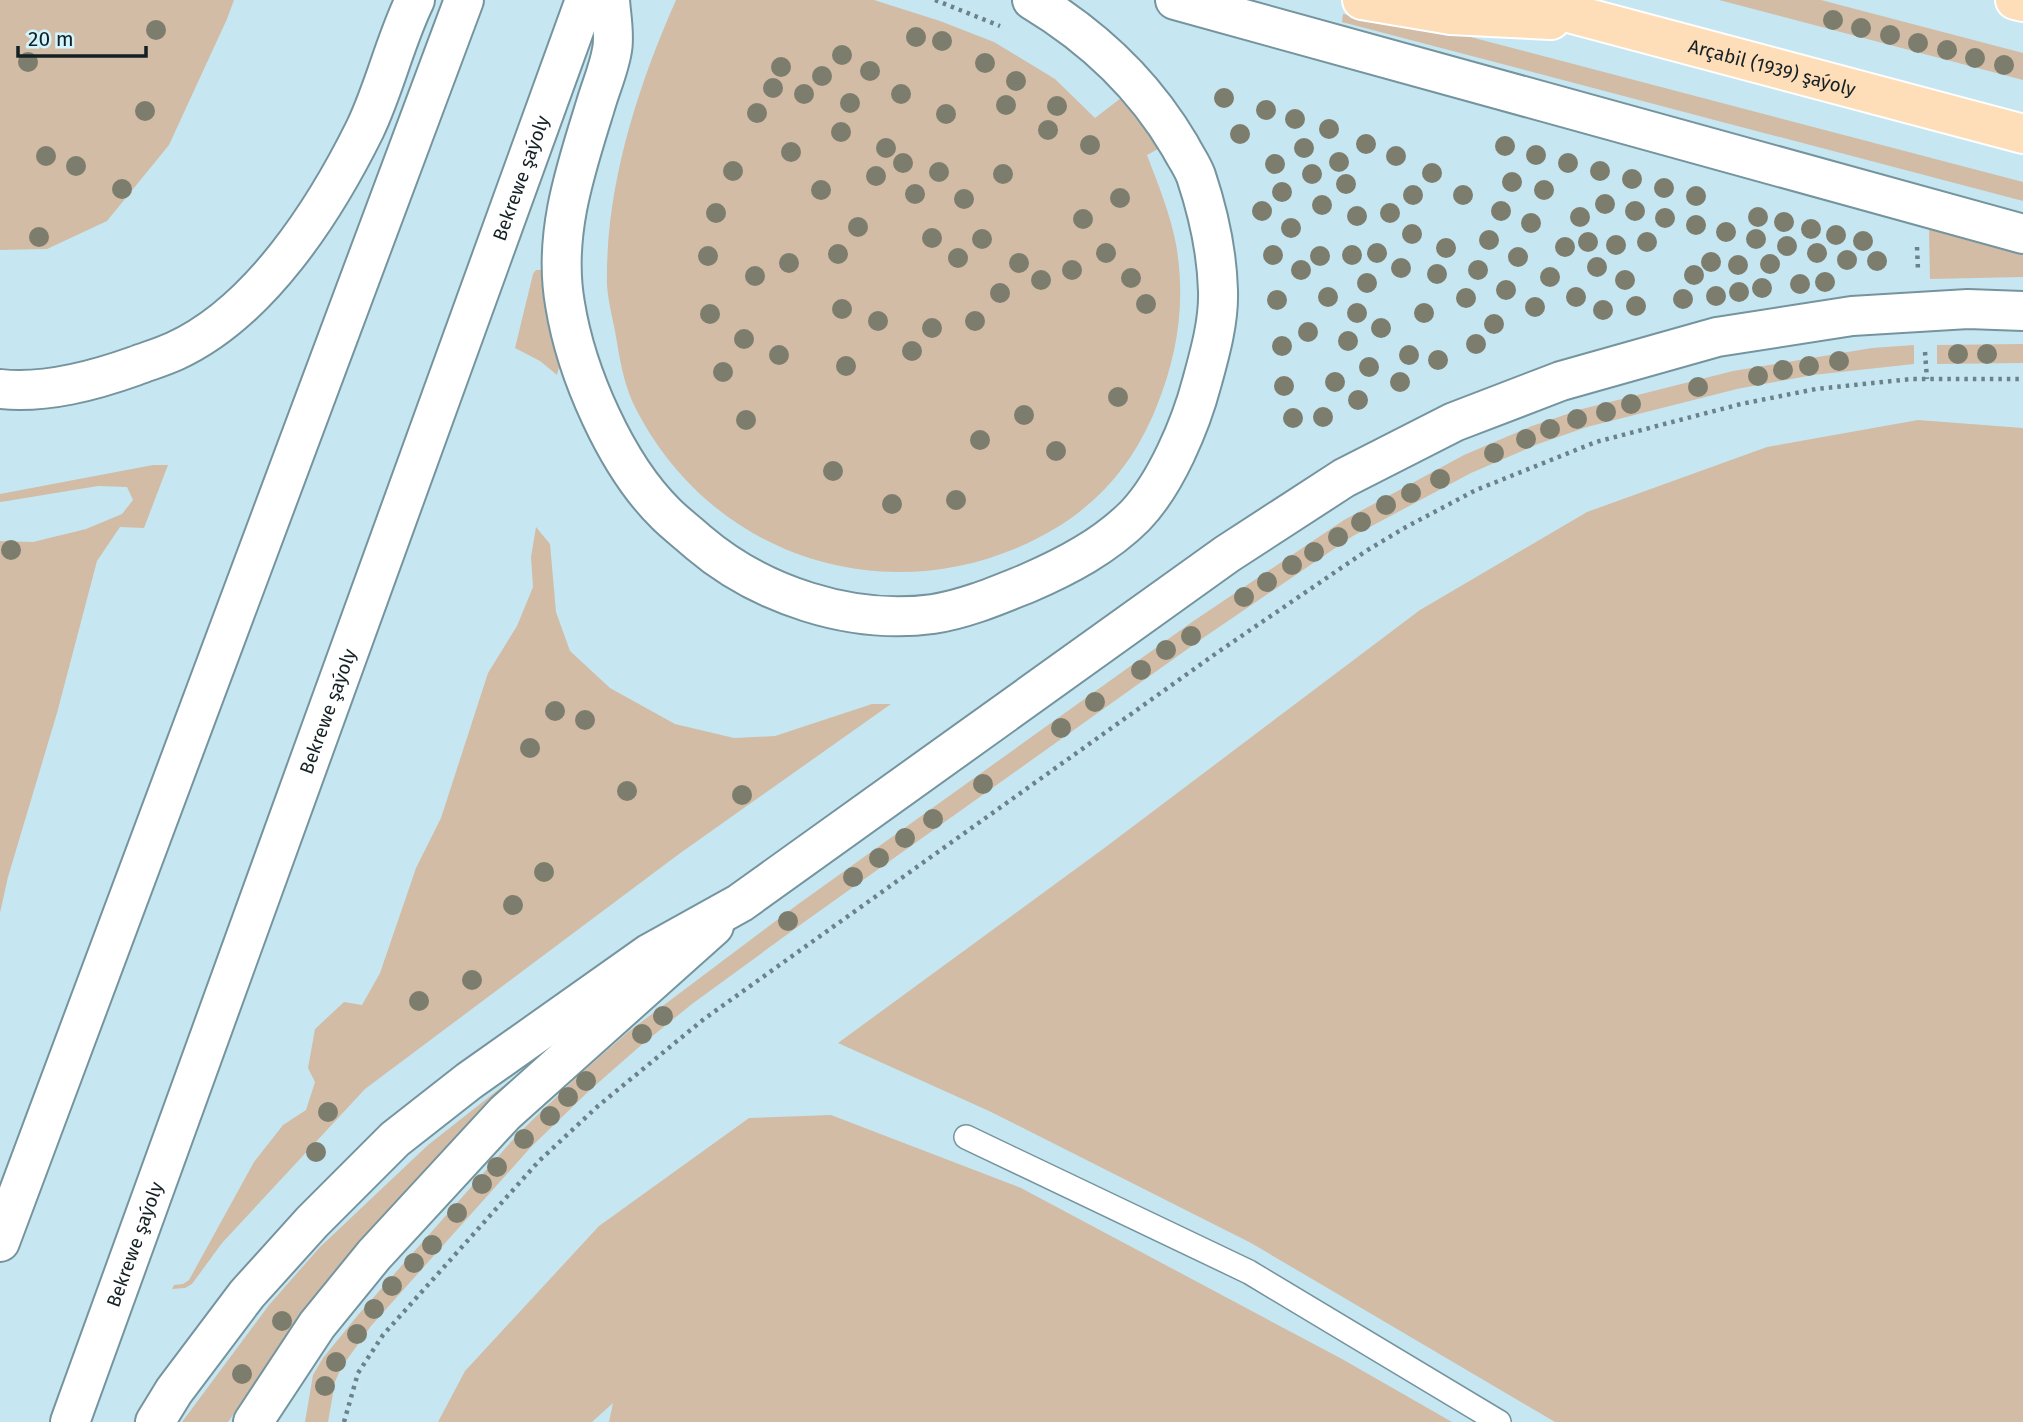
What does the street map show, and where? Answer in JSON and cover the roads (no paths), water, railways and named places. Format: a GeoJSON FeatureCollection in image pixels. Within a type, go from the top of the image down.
{"type":"FeatureCollection","features":[{"type":"Feature","properties":{"kind":"main road"},"geometry":{"type":"LineString","coordinates":[[0,389],[66,386],[104,377],[176,351],[218,325],[262,287],[309,228],[365,128],[415,0]]}},
{"type":"Feature","properties":{"kind":"main road"},"geometry":{"type":"LineString","coordinates":[[0,1242],[464,0]]}},
{"type":"Feature","properties":{"kind":"main road","name":"Bekrewe şaýoly"},"geometry":{"type":"LineString","coordinates":[[70,1422],[584,0]]}},
{"type":"Feature","properties":{"kind":"main road"},"geometry":{"type":"LineString","coordinates":[[610,0],[613,49],[570,191],[561,252],[565,305],[583,372],[605,427],[632,471],[663,512],[716,557],[766,587],[817,604],[875,616],[934,614],[988,599],[1044,576],[1093,551],[1137,514],[1168,469],[1194,415],[1211,349],[1218,295],[1215,248],[1195,172],[1161,115],[1122,70],[1062,18],[1032,0]]}},
{"type":"Feature","properties":{"kind":"main road"},"geometry":{"type":"LineString","coordinates":[[1175,0],[2023,234]]}},
{"type":"Feature","properties":{"kind":"main road"},"geometry":{"type":"LineString","coordinates":[[1362,0],[1451,15],[1603,23]]}},
{"type":"Feature","properties":{"kind":"main road","name":"Arçabil (1939) şaýoly"},"geometry":{"type":"LineString","coordinates":[[1520,0],[2023,134]]}},
{"type":"Feature","properties":{"kind":"main road"},"geometry":{"type":"LineString","coordinates":[[2015,0],[2023,2]]}},
{"type":"Feature","properties":{"kind":"main road"},"geometry":{"type":"LineString","coordinates":[[253,1422],[317,1325],[374,1255],[505,1113],[740,903],[1227,554],[1344,478],[1454,422],[1561,381],[1717,337],[1852,316],[1968,309],[2023,310]]}},
{"type":"Feature","properties":{"kind":"main road"},"geometry":{"type":"LineString","coordinates":[[155,1422],[174,1391],[247,1294],[312,1222],[395,1139],[468,1081],[650,953],[740,903]]}},
{"type":"Feature","properties":{"kind":"lane"},"geometry":{"type":"LineString","coordinates":[[966,1137],[1249,1272],[1499,1422]]}}]}
